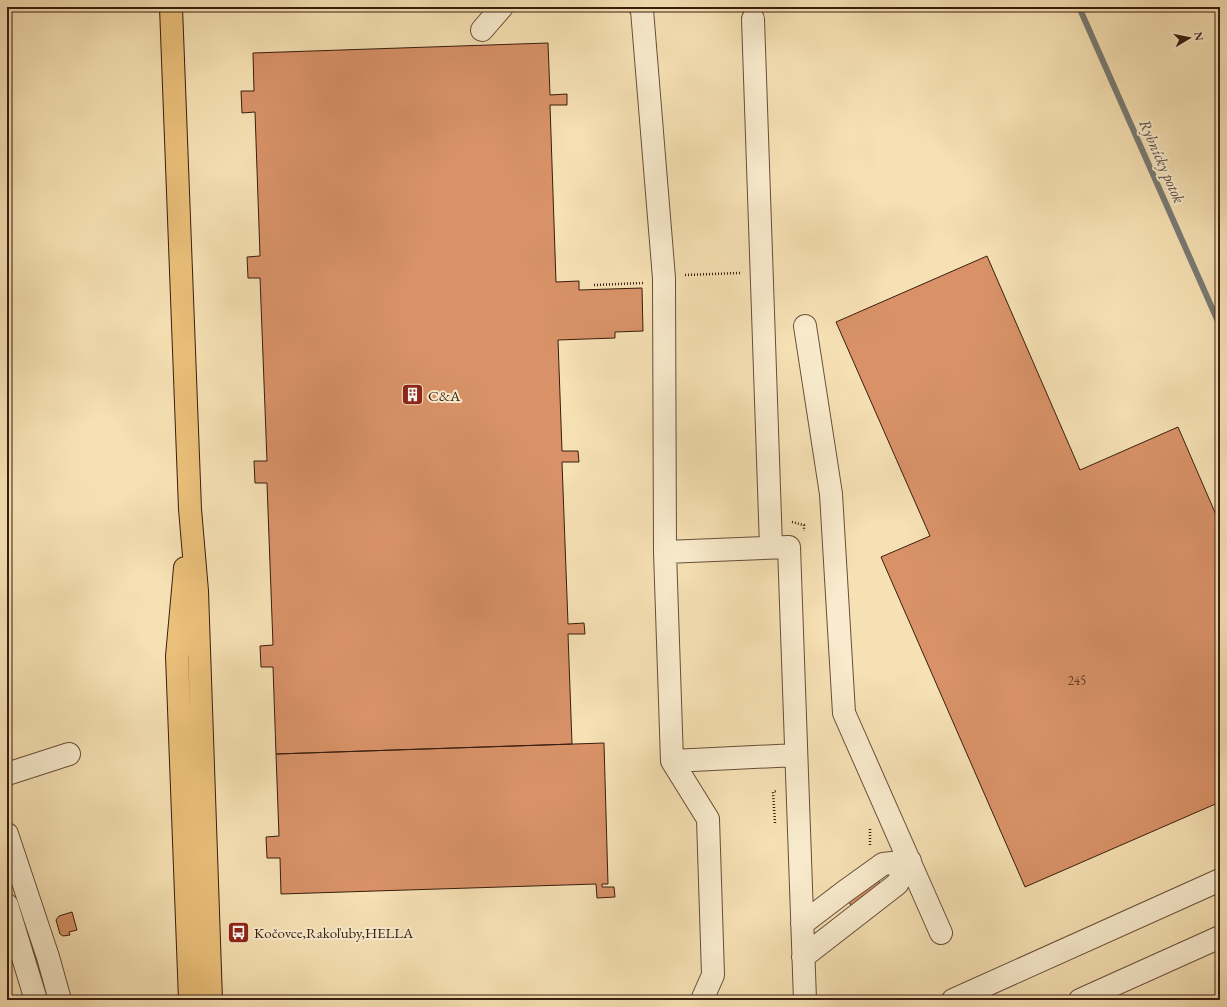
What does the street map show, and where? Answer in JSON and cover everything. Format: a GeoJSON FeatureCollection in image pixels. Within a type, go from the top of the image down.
{"type":"FeatureCollection","features":[{"type":"Feature","properties":{"kind":"main road"},"geometry":{"type":"LineString","coordinates":[[171,7],[190,509],[198,591],[210,1000]]}},
{"type":"Feature","properties":{"kind":"main road"},"geometry":{"type":"LineString","coordinates":[[190,509],[177,656],[190,1000]]}},
{"type":"Feature","properties":{"kind":"lane"},"geometry":{"type":"LineString","coordinates":[[482,30],[502,7]]}},
{"type":"Feature","properties":{"kind":"lane"},"geometry":{"type":"LineString","coordinates":[[640,7],[642,10],[664,278],[665,552],[672,761],[708,819],[712,974],[702,1000]]}},
{"type":"Feature","properties":{"kind":"lane"},"geometry":{"type":"LineString","coordinates":[[753,19],[771,547]]}},
{"type":"Feature","properties":{"kind":"lane"},"geometry":{"type":"LineString","coordinates":[[805,326],[831,494],[844,713],[942,933]]}},
{"type":"Feature","properties":{"kind":"lane"},"geometry":{"type":"LineString","coordinates":[[665,552],[788,547],[805,1000]]}},
{"type":"Feature","properties":{"kind":"lane"},"geometry":{"type":"LineString","coordinates":[[7,774],[69,754]]}},
{"type":"Feature","properties":{"kind":"lane"},"geometry":{"type":"LineString","coordinates":[[672,761],[796,755]]}},
{"type":"Feature","properties":{"kind":"lane"},"geometry":{"type":"LineString","coordinates":[[7,834],[46,950],[60,1000]]}},
{"type":"Feature","properties":{"kind":"lane"},"geometry":{"type":"LineString","coordinates":[[802,924],[883,864],[910,861]]}},
{"type":"Feature","properties":{"kind":"lane"},"geometry":{"type":"LineString","coordinates":[[804,957],[897,884],[910,861]]}},
{"type":"Feature","properties":{"kind":"lane"},"geometry":{"type":"LineString","coordinates":[[954,1000],[1220,880]]}},
{"type":"Feature","properties":{"kind":"lane"},"geometry":{"type":"LineString","coordinates":[[7,906],[36,1000]]}},
{"type":"Feature","properties":{"kind":"lane"},"geometry":{"type":"LineString","coordinates":[[1080,1000],[1220,937]]}},
{"type":"Feature","properties":{"kind":"path"},"geometry":{"type":"LineString","coordinates":[[868,851],[871,844],[870,826]]}},
{"type":"Feature","properties":{"kind":"building","name":"C&A"},"geometry":{"type":"Polygon","coordinates":[[[548,43],[550,95],[567,94],[567,105],[550,105],[556,282],[579,281],[579,290],[642,288],[643,331],[615,332],[615,338],[558,340],[562,451],[578,451],[579,462],[562,462],[568,624],[584,623],[585,634],[568,634],[572,744],[276,754],[273,667],[261,667],[260,646],[273,645],[267,483],[255,483],[254,461],[267,461],[260,278],[248,278],[247,257],[260,256],[255,112],[242,113],[241,91],[254,91],[253,53],[548,43]]]}},
{"type":"Feature","properties":{"kind":"building"},"geometry":{"type":"Polygon","coordinates":[[[987,256],[1080,470],[1178,427],[1220,524],[1220,802],[1025,887],[881,557],[930,536],[836,322],[987,256]]]}},
{"type":"Feature","properties":{"kind":"building"},"geometry":{"type":"Polygon","coordinates":[[[604,743],[608,884],[602,884],[602,887],[614,887],[615,897],[597,898],[596,884],[281,894],[280,858],[267,858],[266,837],[279,836],[276,754],[604,743]]]}},
{"type":"Feature","properties":{"kind":"building"},"geometry":{"type":"Polygon","coordinates":[[[877,879],[883,887],[852,907],[847,898],[877,879]]]}},
{"type":"Feature","properties":{"kind":"building"},"geometry":{"type":"Polygon","coordinates":[[[72,912],[77,930],[69,932],[70,935],[63,936],[60,934],[56,920],[59,916],[72,912]]]}},
{"type":"Feature","properties":{"kind":"waterway","name":"Rybnícky potok"},"geometry":{"type":"LineString","coordinates":[[1079,7],[1220,326]]}},
{"type":"Feature","properties":{"kind":"place","name":"C&A"},"geometry":{"type":"Point","coordinates":[412,395]}},
{"type":"Feature","properties":{"kind":"place","name":"Kočovce,Rakoľuby,HELLA"},"geometry":{"type":"Point","coordinates":[239,932]}}]}
